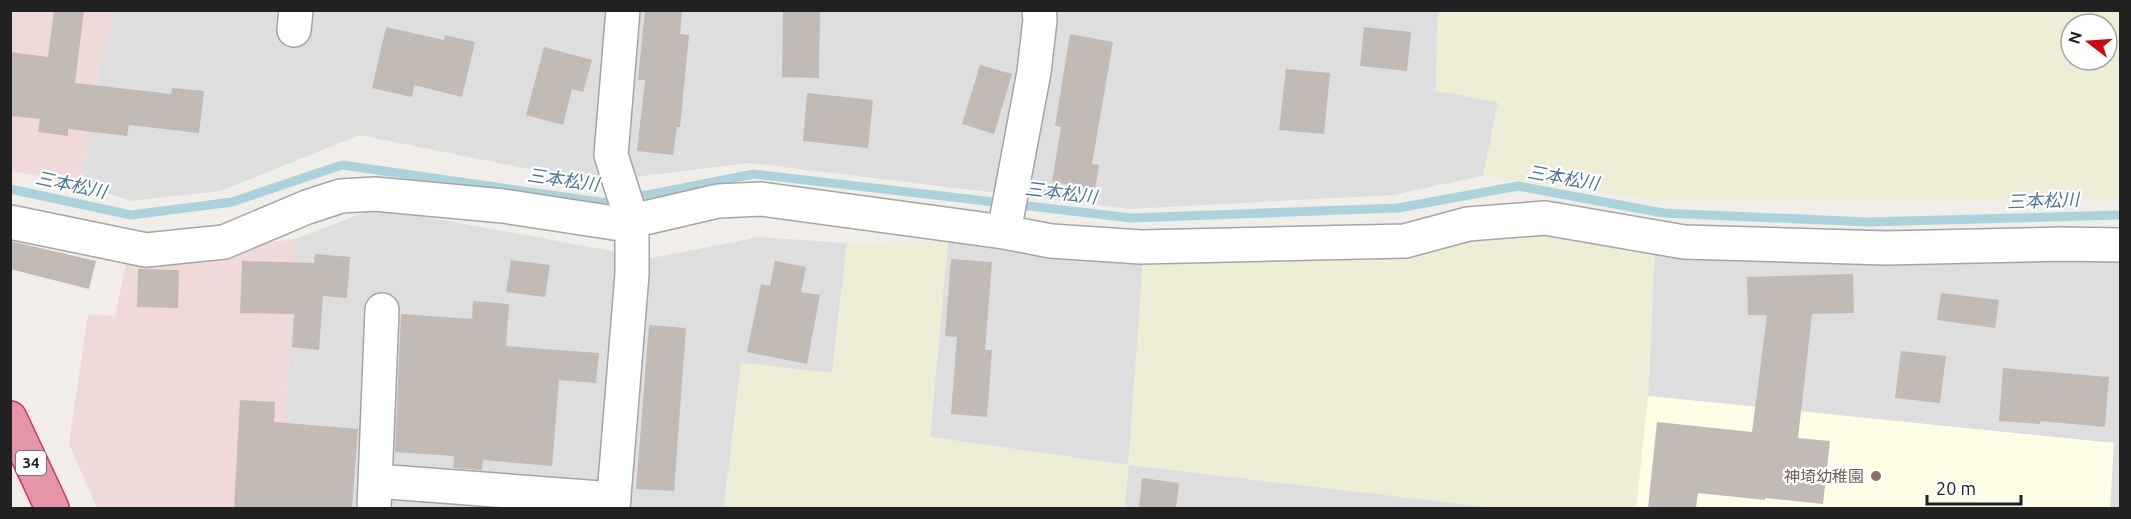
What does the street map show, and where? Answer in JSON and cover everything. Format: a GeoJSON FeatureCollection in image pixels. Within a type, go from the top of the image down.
{"type":"FeatureCollection","features":[{"type":"Feature","properties":{"kind":"highway","name":"34"},"geometry":{"type":"LineString","coordinates":[[10,418],[52,508]]}},
{"type":"Feature","properties":{"kind":"street"},"geometry":{"type":"LineString","coordinates":[[382,310],[375,495],[613,504],[632,274],[632,222],[611,155],[623,10]]}},
{"type":"Feature","properties":{"kind":"street"},"geometry":{"type":"LineString","coordinates":[[1004,232],[1034,72],[1040,20],[1039,10]]}},
{"type":"Feature","properties":{"kind":"street"},"geometry":{"type":"LineString","coordinates":[[10,222],[146,250],[224,242],[340,196],[375,194],[503,206],[614,223],[632,222],[718,201],[761,199],[1004,232],[1051,241],[1141,247],[1405,241],[1468,224],[1545,218],[1684,242],[1886,248],[2121,245]]}},
{"type":"Feature","properties":{"kind":"shaded area"},"geometry":{"type":"Polygon","coordinates":[[[10,11],[115,11],[100,62],[82,184],[11,171],[10,11]]]}},
{"type":"Feature","properties":{"kind":"shaded area"},"geometry":{"type":"Polygon","coordinates":[[[115,11],[1438,11],[1436,91],[1498,101],[1483,176],[1392,195],[1129,209],[749,163],[594,182],[359,135],[221,191],[130,201],[82,184],[100,62],[115,11]]]}},
{"type":"Feature","properties":{"kind":"shaded area"},"geometry":{"type":"Polygon","coordinates":[[[1438,11],[2120,11],[2120,199],[1659,201],[1483,176],[1498,102],[1436,91],[1438,11]]]}},
{"type":"Feature","properties":{"kind":"shaded area"},"geometry":{"type":"Polygon","coordinates":[[[376,208],[651,258],[760,237],[847,243],[832,373],[741,363],[724,508],[281,508],[295,239],[376,208]]]}},
{"type":"Feature","properties":{"kind":"shaded area"},"geometry":{"type":"Polygon","coordinates":[[[1656,225],[2120,234],[2120,508],[2110,508],[2113,443],[1648,396],[1656,225]]]}},
{"type":"Feature","properties":{"kind":"shaded area"},"geometry":{"type":"Polygon","coordinates":[[[1516,229],[1655,252],[1648,396],[1636,508],[1497,508],[1129,465],[1125,508],[724,508],[741,363],[832,373],[847,243],[948,240],[930,437],[1128,465],[1143,262],[1516,229]]]}},
{"type":"Feature","properties":{"kind":"shaded area"},"geometry":{"type":"Polygon","coordinates":[[[295,239],[281,508],[97,508],[69,444],[88,314],[115,316],[126,262],[295,239]]]}},
{"type":"Feature","properties":{"kind":"shaded area"},"geometry":{"type":"Polygon","coordinates":[[[948,240],[1143,262],[1129,465],[1497,508],[1125,508],[1128,465],[930,437],[948,240]]]}},
{"type":"Feature","properties":{"kind":"shaded area","name":"神埼幼稚園"},"geometry":{"type":"Polygon","coordinates":[[[1648,396],[2114,443],[2110,508],[1636,508],[1648,396]]]}},
{"type":"Feature","properties":{"kind":"building"},"geometry":{"type":"Polygon","coordinates":[[[54,10],[84,10],[75,83],[171,94],[172,88],[204,91],[199,133],[129,125],[127,136],[68,129],[68,136],[38,132],[40,119],[10,116],[10,52],[48,57],[54,10]]]}},
{"type":"Feature","properties":{"kind":"building"},"geometry":{"type":"Polygon","coordinates":[[[645,10],[682,10],[680,34],[689,35],[680,127],[677,127],[673,155],[637,151],[645,80],[638,80],[645,10]]]}},
{"type":"Feature","properties":{"kind":"building"},"geometry":{"type":"Polygon","coordinates":[[[783,11],[820,11],[819,78],[782,77],[783,11]]]}},
{"type":"Feature","properties":{"kind":"building"},"geometry":{"type":"Polygon","coordinates":[[[386,27],[444,40],[445,35],[475,42],[462,97],[414,85],[412,97],[372,88],[386,27]]]}},
{"type":"Feature","properties":{"kind":"building"},"geometry":{"type":"Polygon","coordinates":[[[1364,27],[1411,32],[1407,71],[1360,66],[1364,27]]]}},
{"type":"Feature","properties":{"kind":"building"},"geometry":{"type":"Polygon","coordinates":[[[1070,34],[1113,42],[1092,164],[1099,165],[1095,189],[1052,182],[1061,127],[1055,126],[1070,34]]]}},
{"type":"Feature","properties":{"kind":"building"},"geometry":{"type":"Polygon","coordinates":[[[544,47],[592,60],[583,92],[572,89],[563,125],[526,115],[544,47]]]}},
{"type":"Feature","properties":{"kind":"building"},"geometry":{"type":"Polygon","coordinates":[[[980,65],[1012,74],[994,134],[962,124],[980,65]]]}},
{"type":"Feature","properties":{"kind":"building"},"geometry":{"type":"Polygon","coordinates":[[[1286,69],[1330,73],[1324,134],[1279,130],[1286,69]]]}},
{"type":"Feature","properties":{"kind":"building"},"geometry":{"type":"Polygon","coordinates":[[[807,93],[873,100],[868,148],[803,141],[807,93]]]}},
{"type":"Feature","properties":{"kind":"building"},"geometry":{"type":"Polygon","coordinates":[[[10,241],[96,261],[89,289],[10,269],[10,241]]]}},
{"type":"Feature","properties":{"kind":"building"},"geometry":{"type":"Polygon","coordinates":[[[315,254],[350,257],[347,298],[323,296],[319,350],[292,347],[294,314],[240,313],[242,261],[314,263],[315,254]]]}},
{"type":"Feature","properties":{"kind":"building"},"geometry":{"type":"Polygon","coordinates":[[[951,259],[992,262],[985,350],[992,350],[987,417],[951,414],[957,337],[945,336],[951,259]]]}},
{"type":"Feature","properties":{"kind":"building"},"geometry":{"type":"Polygon","coordinates":[[[511,260],[550,265],[545,297],[506,292],[511,260]]]}},
{"type":"Feature","properties":{"kind":"building"},"geometry":{"type":"Polygon","coordinates":[[[775,261],[806,267],[801,292],[820,295],[807,364],[747,352],[761,284],[770,286],[775,261]]]}},
{"type":"Feature","properties":{"kind":"building"},"geometry":{"type":"Polygon","coordinates":[[[138,269],[179,270],[178,308],[137,307],[138,269]]]}},
{"type":"Feature","properties":{"kind":"building"},"geometry":{"type":"Polygon","coordinates":[[[1853,274],[1854,313],[1812,314],[1798,438],[1830,441],[1823,504],[1698,493],[1696,508],[1648,508],[1657,422],[1752,432],[1767,315],[1748,315],[1747,277],[1853,274]]]}},
{"type":"Feature","properties":{"kind":"building"},"geometry":{"type":"Polygon","coordinates":[[[1941,293],[1999,300],[1995,328],[1937,320],[1941,293]]]}},
{"type":"Feature","properties":{"kind":"building"},"geometry":{"type":"Polygon","coordinates":[[[473,301],[509,304],[506,346],[599,353],[596,383],[559,380],[552,466],[483,460],[482,470],[453,468],[454,456],[395,452],[401,314],[472,319],[473,301]]]}},
{"type":"Feature","properties":{"kind":"building"},"geometry":{"type":"Polygon","coordinates":[[[649,325],[686,328],[674,491],[636,489],[649,325]]]}},
{"type":"Feature","properties":{"kind":"building"},"geometry":{"type":"Polygon","coordinates":[[[1901,351],[1946,356],[1940,403],[1895,398],[1901,351]]]}},
{"type":"Feature","properties":{"kind":"building"},"geometry":{"type":"Polygon","coordinates":[[[2003,368],[2109,377],[2105,427],[2040,421],[2040,424],[1999,421],[2003,368]]]}},
{"type":"Feature","properties":{"kind":"building"},"geometry":{"type":"Polygon","coordinates":[[[240,400],[275,402],[274,422],[358,429],[352,508],[234,508],[240,400]]]}},
{"type":"Feature","properties":{"kind":"building"},"geometry":{"type":"Polygon","coordinates":[[[1142,478],[1179,483],[1176,508],[1139,508],[1142,478]]]}},
{"type":"Feature","properties":{"kind":"waterway","name":"三本松川"},"geometry":{"type":"LineString","coordinates":[[10,189],[131,215],[232,202],[342,165],[607,203],[754,174],[1131,218],[1398,208],[1518,186],[1663,213],[1868,222],[2120,215]]}},
{"type":"Feature","properties":{"kind":"place","name":"神埼幼稚園"},"geometry":{"type":"Point","coordinates":[1876,476]}}]}
